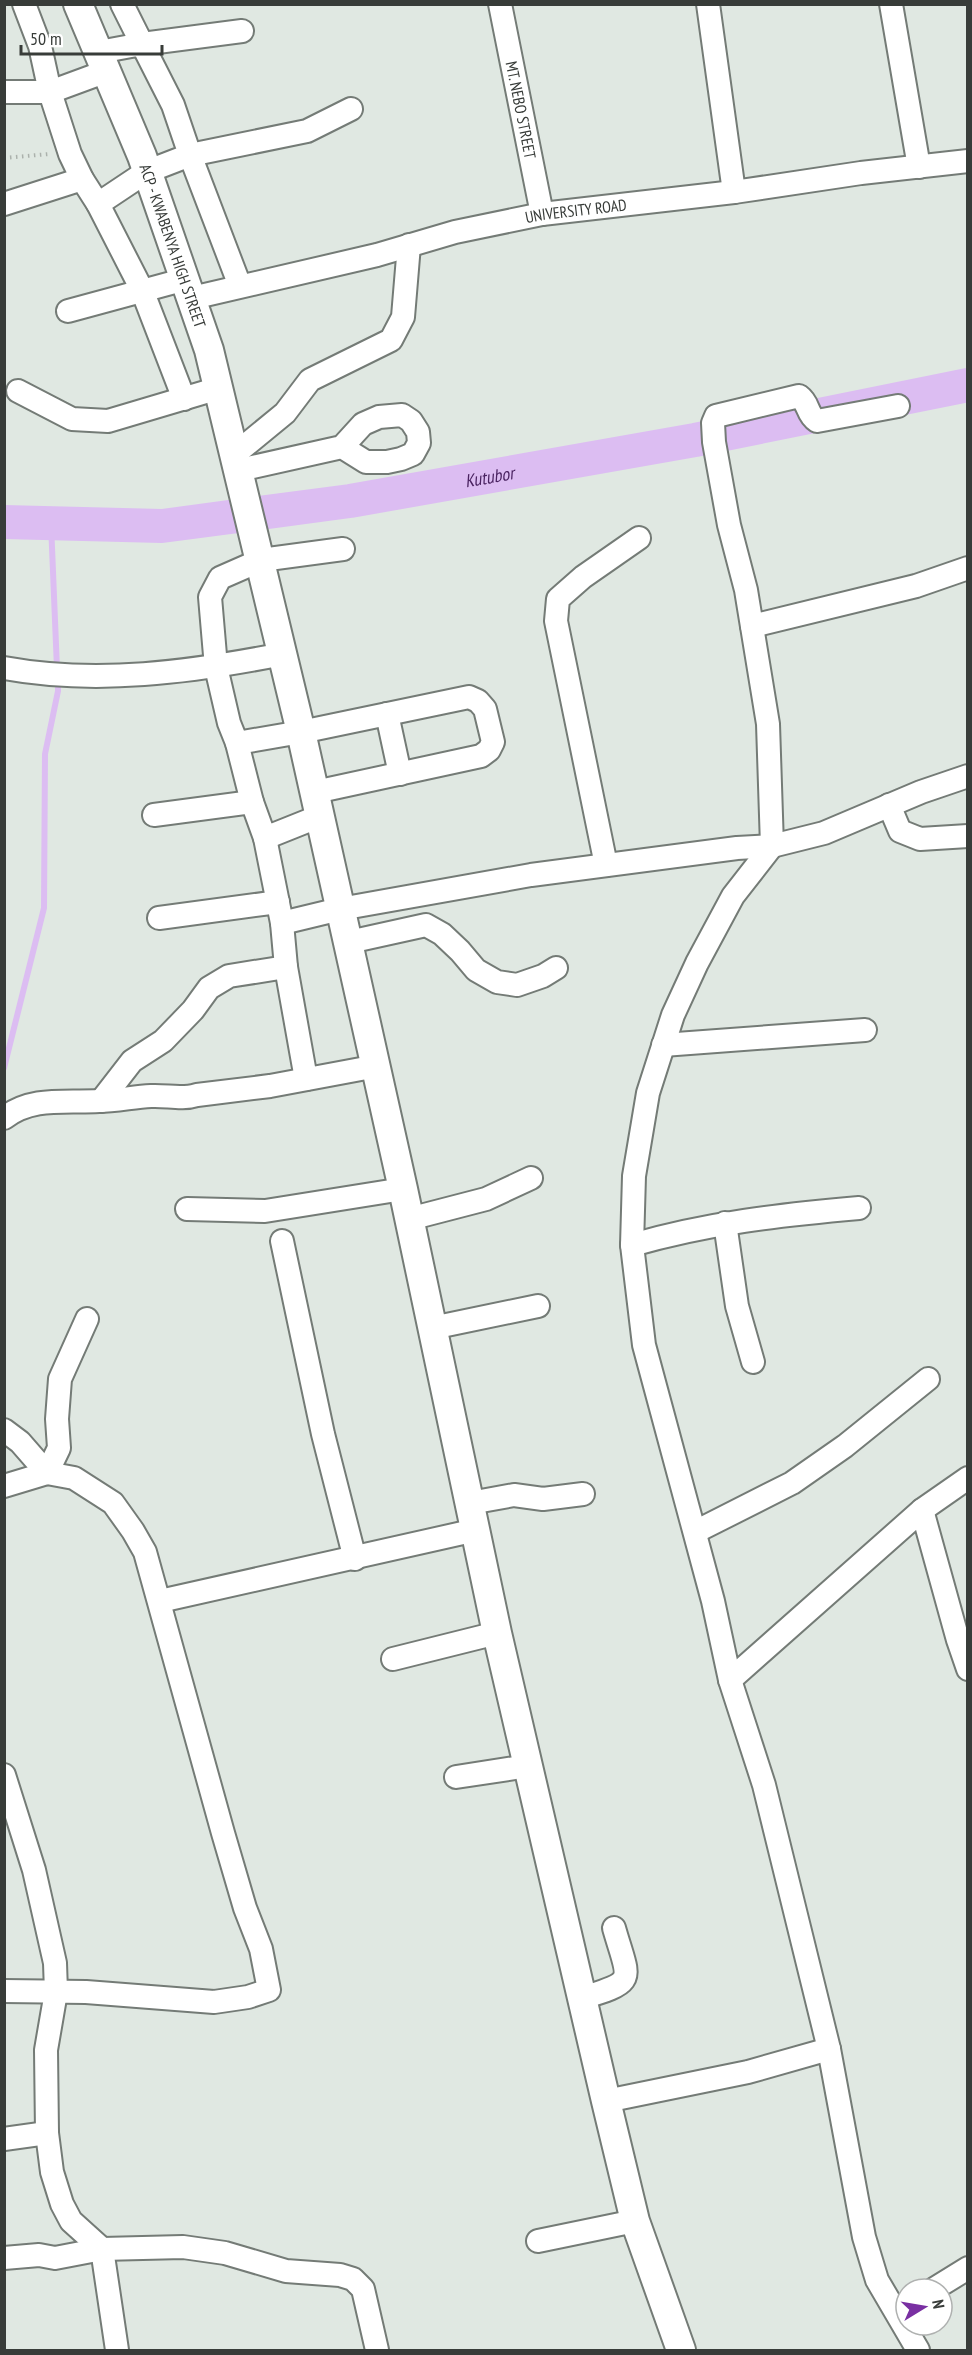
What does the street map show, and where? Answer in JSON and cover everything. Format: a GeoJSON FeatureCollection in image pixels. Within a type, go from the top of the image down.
{"type":"FeatureCollection","features":[{"type":"Feature","properties":{"kind":"main road","name":"ACP - KWABENYA HIGH STREET"},"geometry":{"type":"LineString","coordinates":[[78,4],[142,156],[189,288],[219,388],[318,804],[404,1189],[497,1633],[606,2101],[635,2221],[681,2350]]}},
{"type":"Feature","properties":{"kind":"street"},"geometry":{"type":"LineString","coordinates":[[24,4],[40,46],[50,92],[70,154],[142,290],[184,399]]}},
{"type":"Feature","properties":{"kind":"street"},"geometry":{"type":"LineString","coordinates":[[122,4],[173,105],[240,286]]}},
{"type":"Feature","properties":{"kind":"street","name":"MT. NEBO STREET"},"geometry":{"type":"LineString","coordinates":[[500,4],[542,214]]}},
{"type":"Feature","properties":{"kind":"street"},"geometry":{"type":"LineString","coordinates":[[708,4],[734,192]]}},
{"type":"Feature","properties":{"kind":"street"},"geometry":{"type":"LineString","coordinates":[[891,4],[919,167]]}},
{"type":"Feature","properties":{"kind":"street"},"geometry":{"type":"LineString","coordinates":[[4,92],[50,92],[103,61],[142,44],[242,31]]}},
{"type":"Feature","properties":{"kind":"street"},"geometry":{"type":"LineString","coordinates":[[98,204],[146,172],[190,155],[307,131],[351,109]]}},
{"type":"Feature","properties":{"kind":"street","name":"UNIVERSITY ROAD"},"geometry":{"type":"LineString","coordinates":[[68,311],[142,290],[240,286],[455,232],[542,214],[734,192],[861,173],[968,161]]}},
{"type":"Feature","properties":{"kind":"street"},"geometry":{"type":"LineString","coordinates":[[4,204],[82,179]]}},
{"type":"Feature","properties":{"kind":"street"},"geometry":{"type":"LineString","coordinates":[[240,473],[310,380],[391,340],[403,317],[409,245]]}},
{"type":"Feature","properties":{"kind":"street"},"geometry":{"type":"LineString","coordinates":[[18,391],[72,419],[108,421],[219,388]]}},
{"type":"Feature","properties":{"kind":"street"},"geometry":{"type":"LineString","coordinates":[[894,2301],[877,2280],[864,2237],[829,2049],[764,1785],[730,1680],[713,1601],[644,1345],[632,1245],[634,1176],[648,1093],[673,1015],[702,953],[733,896],[772,846],[768,724],[746,590],[729,525],[713,432],[716,416],[800,396],[817,421],[898,406]]}},
{"type":"Feature","properties":{"kind":"street"},"geometry":{"type":"LineString","coordinates":[[240,473],[342,447]]}},
{"type":"Feature","properties":{"kind":"street"},"geometry":{"type":"LineString","coordinates":[[606,866],[556,621],[558,599],[583,577],[639,538]]}},
{"type":"Feature","properties":{"kind":"street"},"geometry":{"type":"LineString","coordinates":[[306,1079],[285,967],[280,913],[265,838],[252,802],[237,742],[228,723],[216,667],[210,597],[220,578],[261,560],[343,549]]}},
{"type":"Feature","properties":{"kind":"street"},"geometry":{"type":"LineString","coordinates":[[752,626],[916,586],[968,568]]}},
{"type":"Feature","properties":{"kind":"street"},"geometry":{"type":"LineString","coordinates":[[4,668],[41,675],[149,674],[216,667],[283,654]]}},
{"type":"Feature","properties":{"kind":"street"},"geometry":{"type":"LineString","coordinates":[[237,742],[301,732],[469,697],[478,701],[485,709],[493,742],[489,750],[481,756],[400,774],[318,804],[265,838]]}},
{"type":"Feature","properties":{"kind":"street"},"geometry":{"type":"LineString","coordinates":[[387,714],[400,774]]}},
{"type":"Feature","properties":{"kind":"street"},"geometry":{"type":"LineString","coordinates":[[159,918],[340,909],[531,875],[736,848],[772,846],[824,833],[968,776]]}},
{"type":"Feature","properties":{"kind":"street"},"geometry":{"type":"LineString","coordinates":[[154,815],[252,802]]}},
{"type":"Feature","properties":{"kind":"street"},"geometry":{"type":"LineString","coordinates":[[889,806],[900,831],[910,835],[921,839],[968,836]]}},
{"type":"Feature","properties":{"kind":"street"},"geometry":{"type":"LineString","coordinates":[[348,942],[426,925],[442,934],[476,970],[497,982],[517,985],[543,976],[556,968]]}},
{"type":"Feature","properties":{"kind":"street"},"geometry":{"type":"LineString","coordinates":[[101,1101],[132,1061],[163,1041],[193,1010],[209,988],[229,976],[285,967]]}},
{"type":"Feature","properties":{"kind":"street"},"geometry":{"type":"LineString","coordinates":[[663,1045],[865,1030]]}},
{"type":"Feature","properties":{"kind":"street"},"geometry":{"type":"LineString","coordinates":[[4,1118],[15,1110],[30,1104],[48,1101],[101,1101],[153,1095],[185,1098],[376,1066]]}},
{"type":"Feature","properties":{"kind":"street"},"geometry":{"type":"LineString","coordinates":[[409,1219],[486,1199],[531,1178]]}},
{"type":"Feature","properties":{"kind":"street"},"geometry":{"type":"LineString","coordinates":[[187,1209],[266,1211],[404,1189]]}},
{"type":"Feature","properties":{"kind":"street"},"geometry":{"type":"LineString","coordinates":[[632,1245],[682,1231],[725,1223],[779,1215],[859,1208]]}},
{"type":"Feature","properties":{"kind":"street"},"geometry":{"type":"LineString","coordinates":[[725,1223],[737,1306],[753,1362]]}},
{"type":"Feature","properties":{"kind":"street"},"geometry":{"type":"LineString","coordinates":[[282,1241],[323,1434],[355,1559]]}},
{"type":"Feature","properties":{"kind":"street"},"geometry":{"type":"LineString","coordinates":[[432,1328],[538,1306]]}},
{"type":"Feature","properties":{"kind":"street"},"geometry":{"type":"LineString","coordinates":[[47,1473],[59,1448],[57,1419],[60,1379],[87,1319]]}},
{"type":"Feature","properties":{"kind":"street"},"geometry":{"type":"LineString","coordinates":[[695,1532],[792,1483],[845,1446],[928,1379]]}},
{"type":"Feature","properties":{"kind":"street"},"geometry":{"type":"LineString","coordinates":[[4,1430],[20,1442],[47,1473]]}},
{"type":"Feature","properties":{"kind":"street"},"geometry":{"type":"LineString","coordinates":[[4,1486],[47,1473],[74,1478],[112,1503],[145,1552],[223,1833],[245,1908],[264,1959],[269,1990],[248,1997],[214,2002],[4,1991]]}},
{"type":"Feature","properties":{"kind":"street"},"geometry":{"type":"LineString","coordinates":[[730,1680],[922,1510],[968,1478]]}},
{"type":"Feature","properties":{"kind":"street"},"geometry":{"type":"LineString","coordinates":[[470,1503],[514,1495],[543,1499],[583,1494]]}},
{"type":"Feature","properties":{"kind":"street"},"geometry":{"type":"LineString","coordinates":[[922,1510],[968,1669]]}},
{"type":"Feature","properties":{"kind":"street"},"geometry":{"type":"LineString","coordinates":[[160,1601],[476,1530]]}},
{"type":"Feature","properties":{"kind":"street"},"geometry":{"type":"LineString","coordinates":[[393,1659],[497,1633]]}},
{"type":"Feature","properties":{"kind":"street"},"geometry":{"type":"LineString","coordinates":[[456,1777],[528,1766]]}},
{"type":"Feature","properties":{"kind":"street"},"geometry":{"type":"LineString","coordinates":[[4,1775],[20,1821],[50,1933],[55,1963],[56,1992],[46,2050],[47,2133],[52,2172],[62,2204],[71,2221],[102,2249],[117,2350]]}},
{"type":"Feature","properties":{"kind":"street"},"geometry":{"type":"LineString","coordinates":[[582,1998],[615,1988],[623,1983],[627,1974],[614,1928]]}},
{"type":"Feature","properties":{"kind":"street"},"geometry":{"type":"LineString","coordinates":[[606,2101],[748,2072],[829,2049]]}},
{"type":"Feature","properties":{"kind":"street"},"geometry":{"type":"LineString","coordinates":[[4,2139],[47,2133]]}},
{"type":"Feature","properties":{"kind":"street"},"geometry":{"type":"LineString","coordinates":[[538,2241],[635,2221]]}},
{"type":"Feature","properties":{"kind":"street"},"geometry":{"type":"LineString","coordinates":[[4,2258],[39,2255],[55,2258],[102,2249],[183,2247],[225,2253],[286,2271],[340,2275],[353,2279],[363,2289],[377,2350]]}},
{"type":"Feature","properties":{"kind":"street"},"geometry":{"type":"LineString","coordinates":[[953,2277],[968,2268]]}},
{"type":"Feature","properties":{"kind":"path"},"geometry":{"type":"LineString","coordinates":[[4,158],[49,154]]}},
{"type":"Feature","properties":{"kind":"waterway","name":"Kutubor"},"geometry":{"type":"LineString","coordinates":[[4,522],[162,526],[350,501],[695,440],[968,385]]}},
{"type":"Feature","properties":{"kind":"waterway"},"geometry":{"type":"LineString","coordinates":[[51,523],[57,669]]}},
{"type":"Feature","properties":{"kind":"waterway"},"geometry":{"type":"LineString","coordinates":[[4,1068],[44,908],[45,754],[58,691],[58,679]]}}]}
